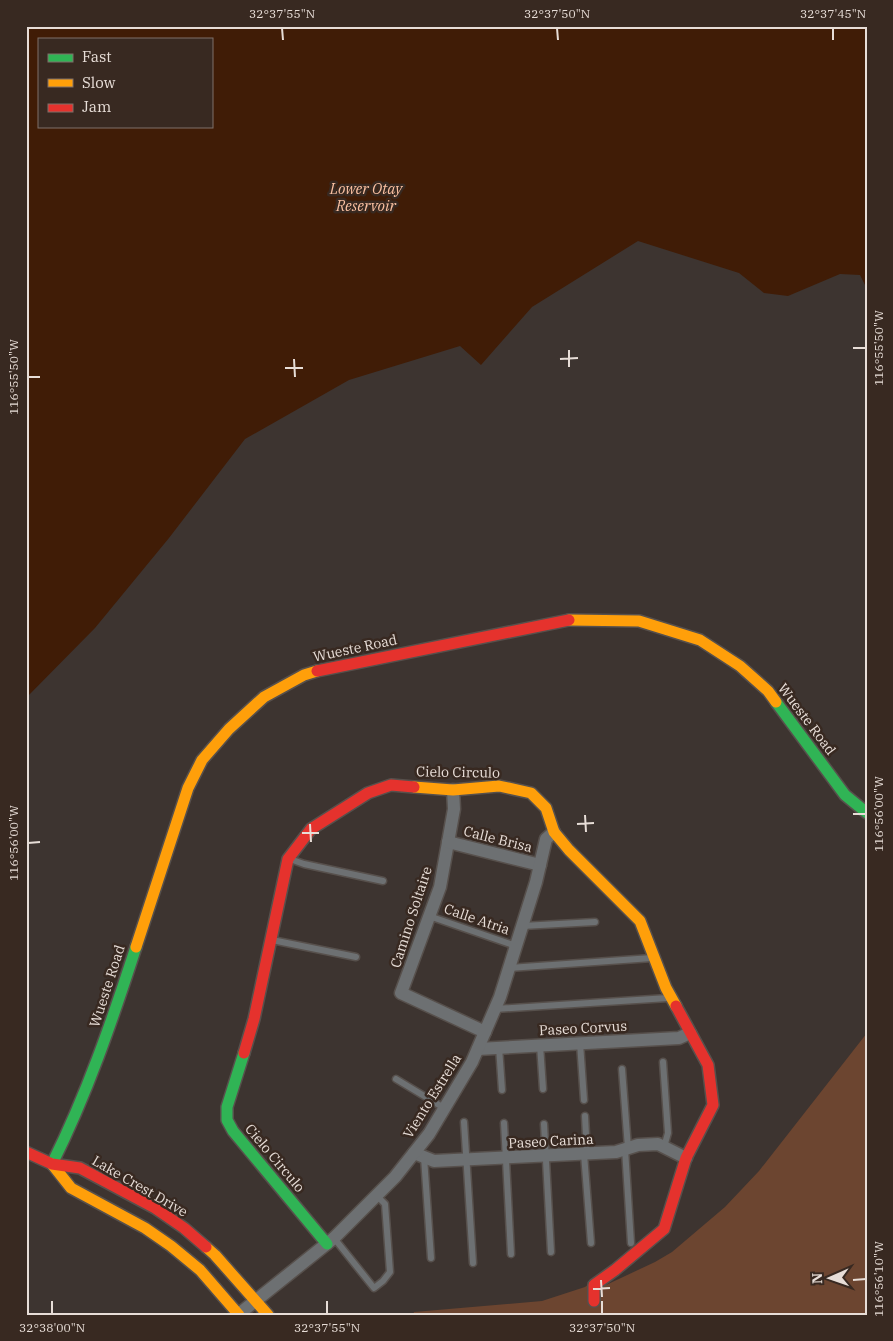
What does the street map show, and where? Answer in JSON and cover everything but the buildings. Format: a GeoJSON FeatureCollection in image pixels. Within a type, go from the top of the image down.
{"type":"FeatureCollection","features":[{"type":"Feature","properties":{"kind":"street","name":"Wueste Road"},"geometry":{"type":"LineString","coordinates":[[52,1164],[66,1136],[107,1036],[192,781],[202,760],[229,728],[264,697],[304,675],[325,668],[572,620],[639,621],[700,640],[740,666],[768,691],[845,795],[867,813]]}},
{"type":"Feature","properties":{"kind":"street","name":"Cielo Circulo"},"geometry":{"type":"LineString","coordinates":[[330,1241],[232,1131],[227,1120],[227,1107],[254,1019],[288,859],[311,829],[368,793],[392,785],[453,790],[499,786],[531,793],[546,808],[554,832],[569,850],[640,920],[671,998],[708,1065],[712,1105],[686,1158],[664,1229],[594,1286],[594,1301]]}},
{"type":"Feature","properties":{"kind":"street","name":"Camino Soltaire"},"geometry":{"type":"LineString","coordinates":[[453,790],[454,809],[440,887],[400,994],[485,1032]]}},
{"type":"Feature","properties":{"kind":"street","name":"Viento Estrella"},"geometry":{"type":"LineString","coordinates":[[239,1315],[330,1241],[419,1155],[429,1134],[472,1062],[495,1009],[522,926],[546,839],[554,832]]}},
{"type":"Feature","properties":{"kind":"street","name":"Calle Brisa"},"geometry":{"type":"LineString","coordinates":[[448,842],[540,865]]}},
{"type":"Feature","properties":{"kind":"street","name":"Paseo Corvus"},"geometry":{"type":"LineString","coordinates":[[478,1049],[679,1038],[690,1033]]}},
{"type":"Feature","properties":{"kind":"street","name":"Paseo Carina"},"geometry":{"type":"LineString","coordinates":[[419,1155],[434,1162],[616,1152],[638,1145],[658,1144],[686,1158]]}},
{"type":"Feature","properties":{"kind":"street","name":"Lake Crest Drive"},"geometry":{"type":"LineString","coordinates":[[26,1152],[52,1164],[80,1168],[155,1208],[184,1228],[215,1255],[268,1315]]}},
{"type":"Feature","properties":{"kind":"street","name":"Lake Crest Drive"},"geometry":{"type":"LineString","coordinates":[[52,1164],[71,1188],[145,1228],[171,1246],[200,1270],[239,1315]]}},
{"type":"Feature","properties":{"kind":"lane"},"geometry":{"type":"LineString","coordinates":[[288,859],[383,881]]}},
{"type":"Feature","properties":{"kind":"lane","name":"Calle Atria"},"geometry":{"type":"LineString","coordinates":[[429,916],[516,946]]}},
{"type":"Feature","properties":{"kind":"lane"},"geometry":{"type":"LineString","coordinates":[[522,926],[595,922]]}},
{"type":"Feature","properties":{"kind":"lane"},"geometry":{"type":"LineString","coordinates":[[271,940],[356,957]]}},
{"type":"Feature","properties":{"kind":"lane"},"geometry":{"type":"LineString","coordinates":[[509,968],[654,958]]}},
{"type":"Feature","properties":{"kind":"lane"},"geometry":{"type":"LineString","coordinates":[[495,1009],[671,998]]}},
{"type":"Feature","properties":{"kind":"lane"},"geometry":{"type":"LineString","coordinates":[[580,1043],[584,1100]]}},
{"type":"Feature","properties":{"kind":"lane"},"geometry":{"type":"LineString","coordinates":[[540,1045],[543,1089]]}},
{"type":"Feature","properties":{"kind":"lane"},"geometry":{"type":"LineString","coordinates":[[499,1047],[502,1090]]}},
{"type":"Feature","properties":{"kind":"lane"},"geometry":{"type":"LineString","coordinates":[[664,1062],[668,1133],[664,1146]]}},
{"type":"Feature","properties":{"kind":"lane"},"geometry":{"type":"LineString","coordinates":[[622,1069],[631,1243]]}},
{"type":"Feature","properties":{"kind":"lane"},"geometry":{"type":"LineString","coordinates":[[396,1079],[444,1108]]}},
{"type":"Feature","properties":{"kind":"lane"},"geometry":{"type":"LineString","coordinates":[[585,1116],[591,1243]]}},
{"type":"Feature","properties":{"kind":"lane"},"geometry":{"type":"LineString","coordinates":[[464,1122],[473,1263]]}},
{"type":"Feature","properties":{"kind":"lane"},"geometry":{"type":"LineString","coordinates":[[504,1123],[512,1254]]}},
{"type":"Feature","properties":{"kind":"lane"},"geometry":{"type":"LineString","coordinates":[[544,1124],[551,1252]]}},
{"type":"Feature","properties":{"kind":"lane"},"geometry":{"type":"LineString","coordinates":[[419,1155],[431,1258]]}},
{"type":"Feature","properties":{"kind":"lane","name":"Cielo Circulo"},"geometry":{"type":"LineString","coordinates":[[330,1241],[374,1288],[383,1281],[390,1272],[385,1204],[378,1196]]}},
{"type":"Feature","properties":{"kind":"shaded area"},"geometry":{"type":"Polygon","coordinates":[[[867,1033],[867,1315],[413,1315],[414,1312],[542,1301],[585,1287],[600,1275],[606,1285],[672,1252],[725,1207],[759,1171],[867,1033]]]}},
{"type":"Feature","properties":{"kind":"water","name":"Lower Otay Reservoir"},"geometry":{"type":"Polygon","coordinates":[[[26,26],[867,26],[867,289],[860,275],[840,274],[788,296],[764,293],[739,273],[638,241],[532,307],[481,365],[460,346],[349,380],[245,439],[169,538],[95,628],[26,698],[26,26]]]}},
{"type":"Feature","properties":{"kind":"traffic: fast"},"geometry":{"type":"LineString","coordinates":[[776,702],[845,795],[867,813]]}},
{"type":"Feature","properties":{"kind":"traffic: fast"},"geometry":{"type":"LineString","coordinates":[[52,1164],[77,1111],[98,1057],[136,947]]}},
{"type":"Feature","properties":{"kind":"traffic: fast"},"geometry":{"type":"LineString","coordinates":[[244,1053],[227,1107],[227,1120],[233,1131],[327,1244]]}},
{"type":"Feature","properties":{"kind":"traffic: slow"},"geometry":{"type":"LineString","coordinates":[[569,620],[639,621],[700,640],[740,666],[768,691],[776,702]]}},
{"type":"Feature","properties":{"kind":"traffic: slow"},"geometry":{"type":"LineString","coordinates":[[136,947],[188,788],[202,760],[229,729],[264,697],[304,675],[317,671]]}},
{"type":"Feature","properties":{"kind":"traffic: slow"},"geometry":{"type":"LineString","coordinates":[[414,787],[453,790],[499,786],[531,793],[546,808],[554,832],[569,850],[640,921],[666,988],[676,1006]]}},
{"type":"Feature","properties":{"kind":"traffic: slow"},"geometry":{"type":"LineString","coordinates":[[52,1164],[71,1188],[145,1228],[171,1246],[200,1270],[239,1315]]}},
{"type":"Feature","properties":{"kind":"traffic: slow"},"geometry":{"type":"LineString","coordinates":[[206,1247],[268,1315]]}},
{"type":"Feature","properties":{"kind":"traffic: jam"},"geometry":{"type":"LineString","coordinates":[[317,671],[569,620]]}},
{"type":"Feature","properties":{"kind":"traffic: jam"},"geometry":{"type":"LineString","coordinates":[[244,1053],[254,1019],[288,859],[311,829],[368,793],[391,785],[414,787]]}},
{"type":"Feature","properties":{"kind":"traffic: jam"},"geometry":{"type":"LineString","coordinates":[[594,1301],[594,1285],[664,1229],[686,1158],[713,1105],[708,1065],[676,1006]]}},
{"type":"Feature","properties":{"kind":"traffic: jam"},"geometry":{"type":"LineString","coordinates":[[26,1152],[52,1164],[80,1168],[155,1208],[184,1228],[206,1247]]}}]}
